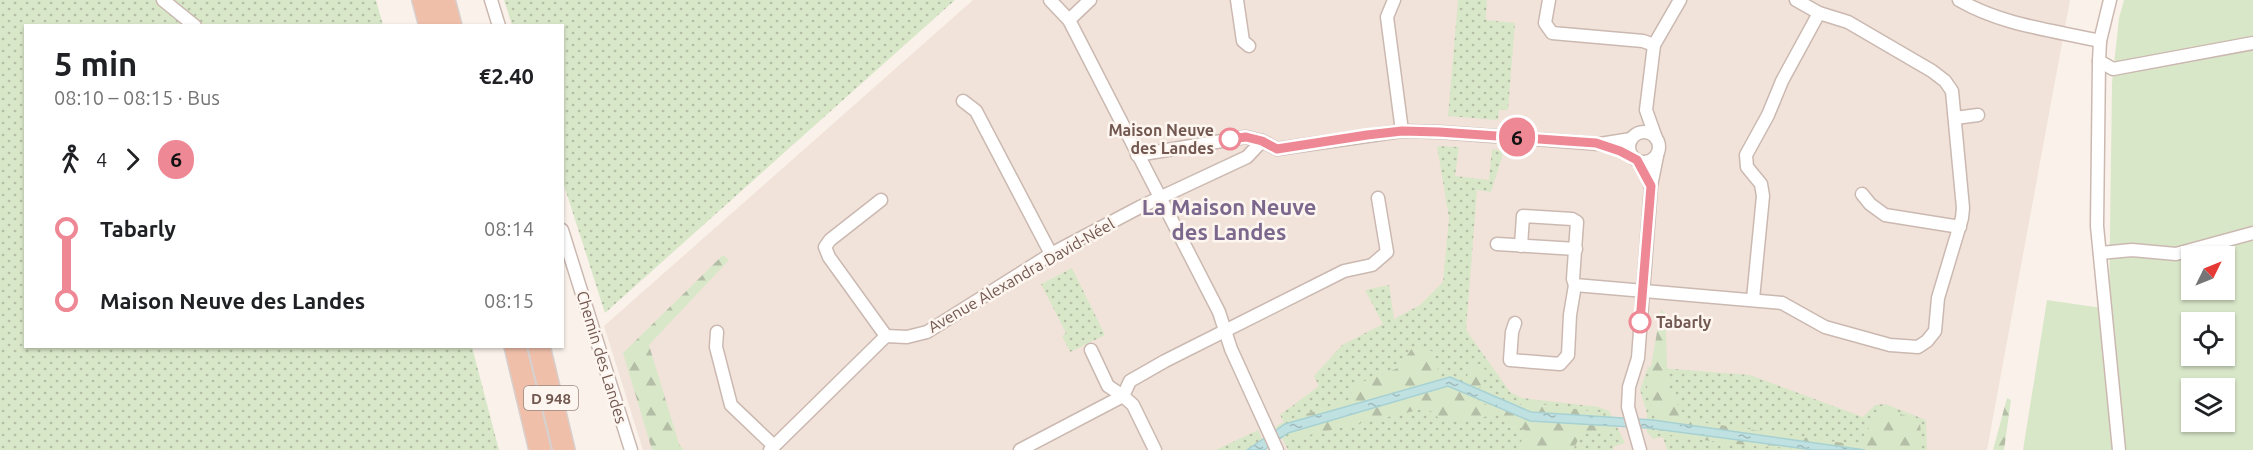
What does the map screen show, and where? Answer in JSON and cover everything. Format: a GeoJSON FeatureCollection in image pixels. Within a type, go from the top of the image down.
{"type":"FeatureCollection","features":[{"type":"Feature","properties":{"kind":"highway"},"geometry":{"type":"LineString","coordinates":[[423,0],[429,24]]}},
{"type":"Feature","properties":{"kind":"highway"},"geometry":{"type":"LineString","coordinates":[[444,0],[451,24]]}},
{"type":"Feature","properties":{"kind":"highway","name":"D 948"},"geometry":{"type":"LineString","coordinates":[[515,348],[540,450]]}},
{"type":"Feature","properties":{"kind":"highway","name":"D 948"},"geometry":{"type":"LineString","coordinates":[[539,348],[564,450]]}},
{"type":"Feature","properties":{"kind":"street"},"geometry":{"type":"LineString","coordinates":[[163,0],[193,24]]}},
{"type":"Feature","properties":{"kind":"street"},"geometry":{"type":"LineString","coordinates":[[491,0],[498,24]]}},
{"type":"Feature","properties":{"kind":"street"},"geometry":{"type":"LineString","coordinates":[[1050,0],[1069,20],[1219,312],[1224,331],[1277,450]]}},
{"type":"Feature","properties":{"kind":"street"},"geometry":{"type":"LineString","coordinates":[[1069,20],[1090,0]]}},
{"type":"Feature","properties":{"kind":"street"},"geometry":{"type":"LineString","coordinates":[[1237,0],[1243,41],[1249,46]]}},
{"type":"Feature","properties":{"kind":"street"},"geometry":{"type":"LineString","coordinates":[[1394,0],[1387,17],[1402,131]]}},
{"type":"Feature","properties":{"kind":"street"},"geometry":{"type":"LineString","coordinates":[[1549,0],[1545,23],[1552,33],[1643,41],[1654,45]]}},
{"type":"Feature","properties":{"kind":"street"},"geometry":{"type":"LineString","coordinates":[[1651,186],[1630,152],[1633,137],[1646,110],[1654,45],[1680,0]]}},
{"type":"Feature","properties":{"kind":"street"},"geometry":{"type":"LineString","coordinates":[[1575,285],[1753,299],[1787,306],[1825,327],[1890,345],[1918,347],[1928,341],[1935,331],[1938,298],[1960,227],[1963,208],[1952,90],[1945,81],[1848,22],[1819,13],[1796,0]]}},
{"type":"Feature","properties":{"kind":"street"},"geometry":{"type":"LineString","coordinates":[[1959,0],[1973,8],[2008,21],[2100,41]]}},
{"type":"Feature","properties":{"kind":"street"},"geometry":{"type":"LineString","coordinates":[[2110,0],[2100,41],[2097,226],[2119,450]]}},
{"type":"Feature","properties":{"kind":"street"},"geometry":{"type":"LineString","coordinates":[[1753,299],[1763,196],[1761,184],[1747,167],[1746,155],[1768,115],[1782,81],[1819,13]]}},
{"type":"Feature","properties":{"kind":"street"},"geometry":{"type":"LineString","coordinates":[[2099,61],[2113,69],[2253,43]]}},
{"type":"Feature","properties":{"kind":"street"},"geometry":{"type":"LineString","coordinates":[[963,101],[976,111],[1051,254]]}},
{"type":"Feature","properties":{"kind":"street"},"geometry":{"type":"LineString","coordinates":[[1640,450],[1628,407],[1629,387],[1638,358],[1651,186],[1659,147],[1646,110]]}},
{"type":"Feature","properties":{"kind":"street"},"geometry":{"type":"LineString","coordinates":[[1955,118],[1978,116]]}},
{"type":"Feature","properties":{"kind":"street"},"geometry":{"type":"LineString","coordinates":[[1137,154],[1246,137],[1262,141],[1277,149],[1402,131],[1600,144],[1648,132],[1656,138]]}},
{"type":"Feature","properties":{"kind":"street","name":"Avenue Alexandra David-Néel"},"geometry":{"type":"LineString","coordinates":[[886,336],[907,337],[927,332],[1051,254],[1160,197],[1247,157],[1262,141]]}},
{"type":"Feature","properties":{"kind":"street"},"geometry":{"type":"LineString","coordinates":[[1600,144],[1649,162],[1657,156]]}},
{"type":"Feature","properties":{"kind":"street"},"geometry":{"type":"LineString","coordinates":[[1862,194],[1870,204],[1885,214],[1960,227]]}},
{"type":"Feature","properties":{"kind":"street"},"geometry":{"type":"LineString","coordinates":[[1020,450],[1123,396],[1130,381],[1224,331],[1344,271],[1372,265],[1388,252],[1378,198]]}},
{"type":"Feature","properties":{"kind":"street"},"geometry":{"type":"LineString","coordinates":[[717,332],[716,347],[731,405],[772,448],[886,336],[829,257],[825,247],[830,240],[881,200]]}},
{"type":"Feature","properties":{"kind":"street"},"geometry":{"type":"LineString","coordinates":[[1515,323],[1510,360],[1560,364],[1568,355],[1570,315],[1575,285],[1573,279],[1577,222],[1572,219],[1523,216],[1521,246]]}},
{"type":"Feature","properties":{"kind":"street"},"geometry":{"type":"LineString","coordinates":[[2100,253],[2132,249],[2176,254],[2253,233]]}},
{"type":"Feature","properties":{"kind":"street","name":"Chemin des Landes"},"geometry":{"type":"LineString","coordinates":[[564,237],[631,450]]}},
{"type":"Feature","properties":{"kind":"street"},"geometry":{"type":"LineString","coordinates":[[1497,244],[1576,249]]}},
{"type":"Feature","properties":{"kind":"street"},"geometry":{"type":"LineString","coordinates":[[1091,350],[1108,386],[1133,405],[1155,450]]}},
{"type":"Feature","properties":{"kind":"shaded area"},"geometry":{"type":"Polygon","coordinates":[[[973,0],[2070,0],[1987,450],[643,450],[604,326],[973,0]]]}},
{"type":"Feature","properties":{"kind":"green space"},"geometry":{"type":"Polygon","coordinates":[[[0,0],[376,0],[383,24],[24,24],[24,348],[472,348],[499,450],[0,450],[0,0]]]}},
{"type":"Feature","properties":{"kind":"green space"},"geometry":{"type":"Polygon","coordinates":[[[504,0],[955,0],[605,313],[564,185],[564,24],[512,24],[504,0]]]}},
{"type":"Feature","properties":{"kind":"green space"},"geometry":{"type":"Polygon","coordinates":[[[1458,0],[1487,0],[1486,20],[1515,23],[1508,110],[1499,110],[1498,120],[1448,116],[1458,0]]]}},
{"type":"Feature","properties":{"kind":"green space"},"geometry":{"type":"Polygon","coordinates":[[[2124,0],[2253,0],[2253,450],[2023,450],[2047,300],[2109,309],[2112,83],[2119,18],[2124,0]]]}},
{"type":"Feature","properties":{"kind":"green space"},"geometry":{"type":"Polygon","coordinates":[[[1437,146],[1459,147],[1455,176],[1489,180],[1492,149],[1504,151],[1491,192],[1477,190],[1466,330],[1510,392],[1522,398],[1599,407],[1609,411],[1625,443],[1613,447],[1614,450],[1288,450],[1276,426],[1284,422],[1280,415],[1319,386],[1314,376],[1342,345],[1383,324],[1365,290],[1389,285],[1394,319],[1420,305],[1443,282],[1449,218],[1437,146]]]}},
{"type":"Feature","properties":{"kind":"green space"},"geometry":{"type":"Polygon","coordinates":[[[723,255],[729,260],[649,345],[679,444],[684,450],[652,450],[623,353],[723,255]]]}},
{"type":"Feature","properties":{"kind":"green space"},"geometry":{"type":"Polygon","coordinates":[[[1072,268],[1105,335],[1070,352],[1062,336],[1066,333],[1041,284],[1072,268]]]}},
{"type":"Feature","properties":{"kind":"green space"},"geometry":{"type":"Polygon","coordinates":[[[1661,310],[1665,313],[1668,387],[1678,405],[1679,419],[1857,445],[1884,407],[1920,422],[1922,450],[1758,446],[1660,433],[1647,388],[1661,310]]]}},
{"type":"Feature","properties":{"kind":"green space"},"geometry":{"type":"Polygon","coordinates":[[[1413,347],[1432,351],[1445,391],[1464,388],[1469,369],[1479,364],[1487,371],[1473,402],[1511,410],[1525,402],[1605,413],[1611,434],[1582,432],[1573,450],[1517,450],[1526,431],[1495,414],[1469,421],[1442,421],[1427,408],[1296,438],[1287,420],[1352,399],[1352,386],[1398,368],[1413,347]]]}},
{"type":"Feature","properties":{"kind":"green space"},"geometry":{"type":"Polygon","coordinates":[[[1648,367],[1750,375],[1863,417],[1875,405],[1885,404],[1926,420],[1927,450],[1667,450],[1663,437],[1653,439],[1647,432],[1647,413],[1640,390],[1648,367]]]}},
{"type":"Feature","properties":{"kind":"green space"},"geometry":{"type":"Polygon","coordinates":[[[2007,398],[2011,400],[2004,450],[1993,450],[2007,398]]]}},
{"type":"Feature","properties":{"kind":"green space"},"geometry":{"type":"Polygon","coordinates":[[[1258,430],[1267,450],[1216,450],[1258,430]]]}},
{"type":"Feature","properties":{"kind":"water"},"geometry":{"type":"Polygon","coordinates":[[[1450,377],[1531,412],[1653,420],[1865,450],[1814,450],[1648,428],[1530,421],[1448,386],[1288,433],[1264,450],[1247,450],[1285,424],[1450,377]]]}},
{"type":"Feature","properties":{"kind":"bus line","name":"6"},"geometry":{"type":"LineString","coordinates":[[1230,139],[1246,137],[1262,141],[1277,149],[1402,131],[1439,132],[1596,143],[1620,151],[1637,160],[1651,186],[1640,322]]}},
{"type":"Feature","properties":{"kind":"place","name":"Maison Neuve des Landes"},"geometry":{"type":"Point","coordinates":[1230,139]}},
{"type":"Feature","properties":{"kind":"place","name":"Tabarly"},"geometry":{"type":"Point","coordinates":[1640,322]}},
{"type":"Feature","properties":{"kind":"district","name":"La Maison Neuve des Landes"},"geometry":{"type":"Point","coordinates":[1229,218]}}]}
